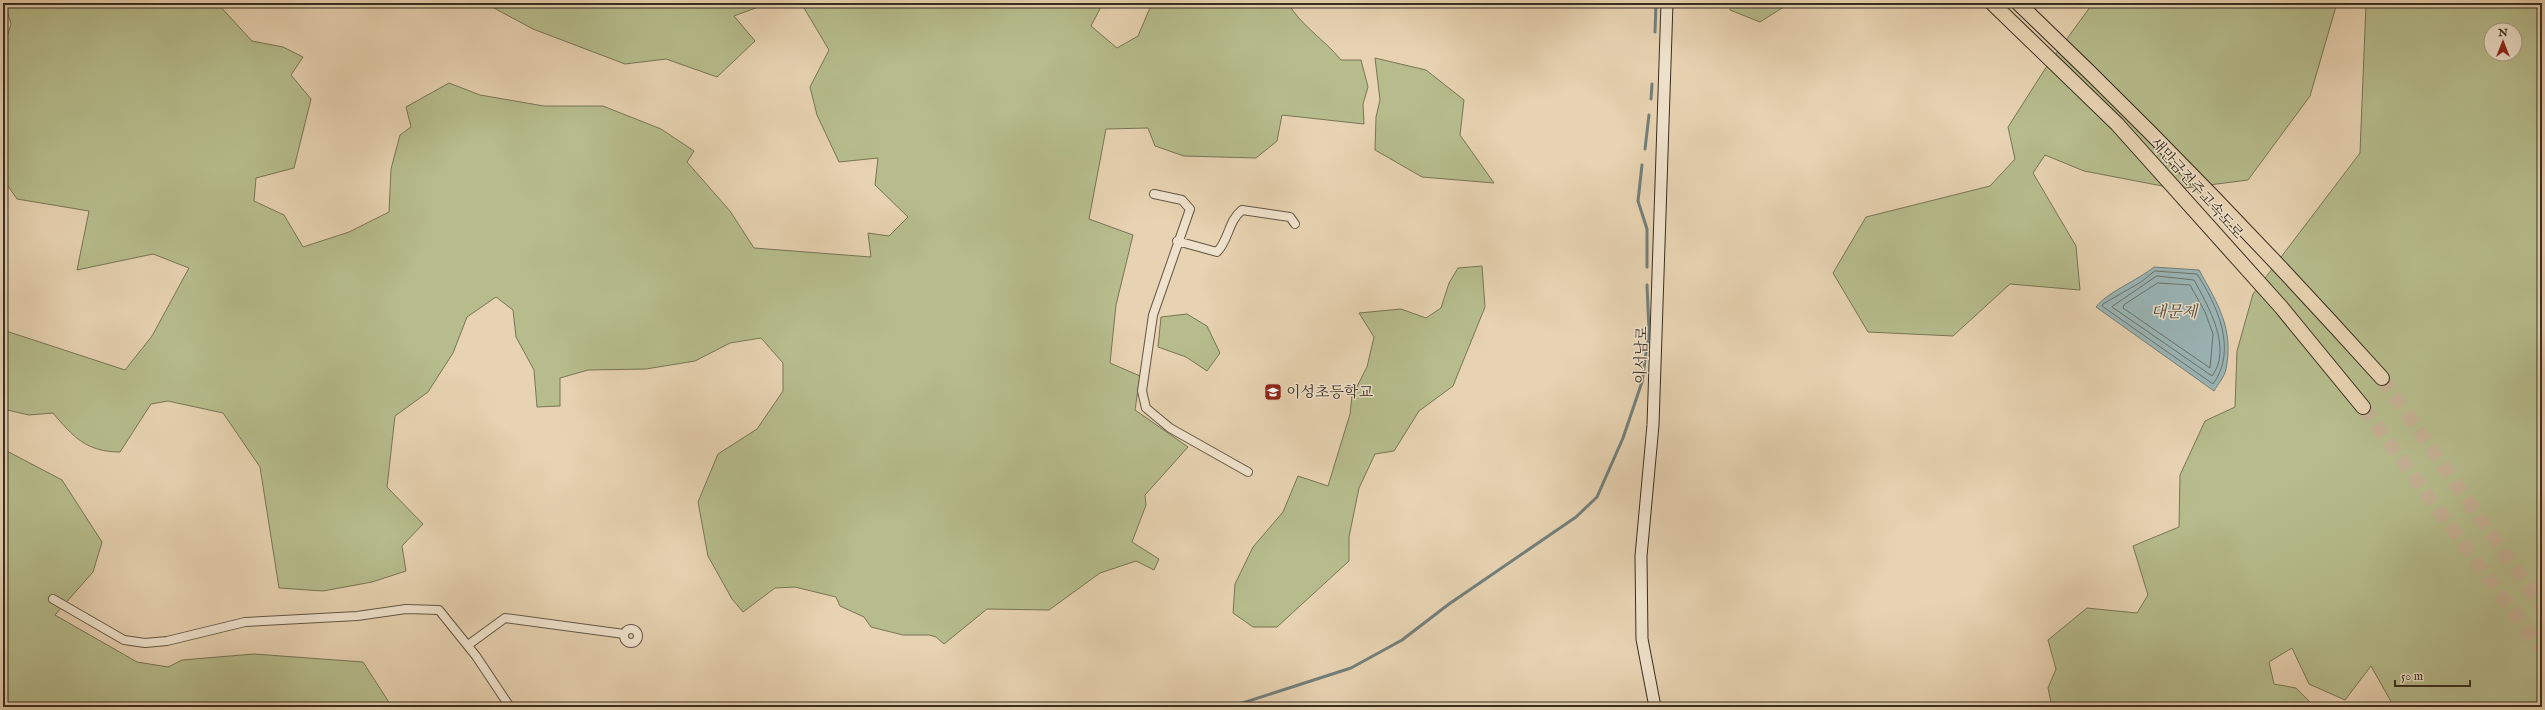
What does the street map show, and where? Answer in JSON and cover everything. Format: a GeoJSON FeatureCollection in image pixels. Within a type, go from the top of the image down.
{"type":"FeatureCollection","features":[{"type":"Feature","properties":{"kind":"highway","name":"새만금전주고속도로"},"geometry":{"type":"LineString","coordinates":[[1992,3],[2117,124],[2281,307],[2363,407]]}},
{"type":"Feature","properties":{"kind":"highway","name":"새만금전주고속도로"},"geometry":{"type":"LineString","coordinates":[[2018,3],[2130,110],[2296,282],[2382,378]]}},
{"type":"Feature","properties":{"kind":"main road","name":"이서남로"},"geometry":{"type":"LineString","coordinates":[[1655,707],[1642,639],[1640,556],[1654,425],[1667,3]]}},
{"type":"Feature","properties":{"kind":"street"},"geometry":{"type":"LineString","coordinates":[[1154,194],[1182,200],[1190,209],[1177,240],[1153,315],[1142,391],[1146,408],[1170,428],[1248,472]]}},
{"type":"Feature","properties":{"kind":"street"},"geometry":{"type":"LineString","coordinates":[[1177,240],[1217,252],[1223,246],[1235,216],[1242,210],[1290,218],[1295,224]]}},
{"type":"Feature","properties":{"kind":"street"},"geometry":{"type":"LineString","coordinates":[[53,599],[124,640],[145,643],[167,641],[245,622],[357,616],[406,609],[439,610],[468,644],[510,707]]}},
{"type":"Feature","properties":{"kind":"street"},"geometry":{"type":"LineString","coordinates":[[468,644],[505,618],[624,634]]}},
{"type":"Feature","properties":{"kind":"green space"},"geometry":{"type":"Polygon","coordinates":[[[5,3],[217,3],[252,41],[283,47],[303,57],[291,75],[311,99],[294,168],[256,178],[254,201],[284,215],[303,247],[349,232],[389,212],[391,169],[400,135],[411,127],[406,107],[449,83],[480,95],[544,106],[603,106],[661,129],[694,151],[687,162],[730,211],[754,248],[871,257],[868,233],[889,236],[908,217],[875,185],[878,158],[839,162],[817,115],[810,87],[829,50],[801,3],[1103,3],[1091,26],[1117,48],[1138,36],[1152,3],[1288,3],[1299,19],[1341,60],[1361,60],[1368,87],[1363,104],[1364,124],[1282,115],[1277,141],[1256,158],[1184,156],[1155,146],[1148,128],[1106,129],[1089,219],[1133,235],[1116,305],[1110,363],[1140,376],[1135,410],[1188,447],[1145,495],[1146,505],[1132,542],[1159,559],[1154,570],[1136,561],[1100,573],[1049,610],[987,609],[944,644],[936,637],[929,635],[903,635],[871,627],[864,617],[840,606],[836,597],[795,587],[775,588],[743,612],[732,599],[708,556],[698,502],[718,454],[757,429],[783,391],[783,363],[761,338],[730,343],[695,361],[646,369],[588,370],[560,378],[560,406],[537,407],[534,370],[516,337],[513,310],[496,297],[467,317],[453,353],[428,392],[395,416],[387,487],[423,524],[402,546],[406,571],[372,582],[323,591],[279,588],[260,467],[223,413],[168,401],[151,404],[120,452],[98,449],[82,442],[67,429],[53,413],[29,415],[3,409],[3,330],[125,370],[152,336],[189,268],[153,254],[77,270],[89,211],[17,199],[3,179],[3,50],[11,24],[5,3]]]}},
{"type":"Feature","properties":{"kind":"green space"},"geometry":{"type":"Polygon","coordinates":[[[471,3],[769,3],[734,16],[755,41],[717,77],[666,59],[625,64],[533,29],[492,7],[471,3]]]}},
{"type":"Feature","properties":{"kind":"green space"},"geometry":{"type":"Polygon","coordinates":[[[1730,3],[1790,3],[1760,22],[1730,10],[1730,3]]]}},
{"type":"Feature","properties":{"kind":"green space"},"geometry":{"type":"Polygon","coordinates":[[[2093,3],[2337,3],[2310,96],[2248,180],[2178,189],[2084,171],[2045,155],[2033,173],[2076,246],[2080,290],[2010,284],[1953,336],[1868,332],[1833,273],[1866,217],[1990,186],[2015,159],[2008,127],[2045,69],[2093,3]]]}},
{"type":"Feature","properties":{"kind":"green space"},"geometry":{"type":"Polygon","coordinates":[[[2366,3],[2542,3],[2542,707],[2394,707],[2371,666],[2345,700],[2309,684],[2292,648],[2269,662],[2274,684],[2296,688],[2315,707],[2052,707],[2048,688],[2056,669],[2048,640],[2087,608],[2137,613],[2148,595],[2133,546],[2179,527],[2180,475],[2205,421],[2235,407],[2237,351],[2253,294],[2360,153],[2366,3]]]}},
{"type":"Feature","properties":{"kind":"green space"},"geometry":{"type":"Polygon","coordinates":[[[1375,58],[1426,70],[1464,100],[1460,135],[1494,183],[1422,177],[1375,150],[1376,117],[1380,100],[1375,58]]]}},
{"type":"Feature","properties":{"kind":"green space"},"geometry":{"type":"Polygon","coordinates":[[[1482,266],[1485,307],[1453,386],[1419,411],[1394,451],[1375,454],[1359,488],[1349,537],[1349,561],[1277,627],[1253,627],[1233,613],[1235,584],[1253,547],[1283,512],[1298,476],[1328,486],[1350,414],[1352,396],[1367,367],[1374,337],[1359,313],[1401,309],[1426,318],[1441,308],[1449,283],[1458,268],[1482,266]]]}},
{"type":"Feature","properties":{"kind":"green space"},"geometry":{"type":"Polygon","coordinates":[[[1187,314],[1207,326],[1220,353],[1207,371],[1186,357],[1158,347],[1161,317],[1187,314]]]}},
{"type":"Feature","properties":{"kind":"green space"},"geometry":{"type":"Polygon","coordinates":[[[3,449],[62,480],[102,542],[93,572],[55,615],[137,662],[168,667],[182,660],[254,654],[363,662],[392,707],[3,707],[3,449]]]}},
{"type":"Feature","properties":{"kind":"water","name":"대문제"},"geometry":{"type":"Polygon","coordinates":[[[2154,267],[2199,270],[2218,306],[2226,329],[2228,355],[2225,372],[2214,391],[2096,307],[2107,297],[2154,267]]]}},
{"type":"Feature","properties":{"kind":"waterway"},"geometry":{"type":"LineString","coordinates":[[1655,32],[1656,3]]}},
{"type":"Feature","properties":{"kind":"waterway"},"geometry":{"type":"LineString","coordinates":[[1651,99],[1652,84]]}},
{"type":"Feature","properties":{"kind":"waterway"},"geometry":{"type":"LineString","coordinates":[[1645,149],[1649,115]]}},
{"type":"Feature","properties":{"kind":"waterway"},"geometry":{"type":"LineString","coordinates":[[1642,165],[1638,201],[1647,229],[1647,267]]}},
{"type":"Feature","properties":{"kind":"waterway"},"geometry":{"type":"LineString","coordinates":[[1230,707],[1351,668],[1402,640],[1449,604],[1576,517],[1597,497],[1623,438],[1642,382],[1649,331],[1647,285]]}},
{"type":"Feature","properties":{"kind":"tunnel"},"geometry":{"type":"LineString","coordinates":[[2382,378],[2542,607]]}},
{"type":"Feature","properties":{"kind":"tunnel"},"geometry":{"type":"LineString","coordinates":[[2363,407],[2542,651]]}},
{"type":"Feature","properties":{"kind":"place","name":"이성초등학교"},"geometry":{"type":"Point","coordinates":[1273,392]}}]}
